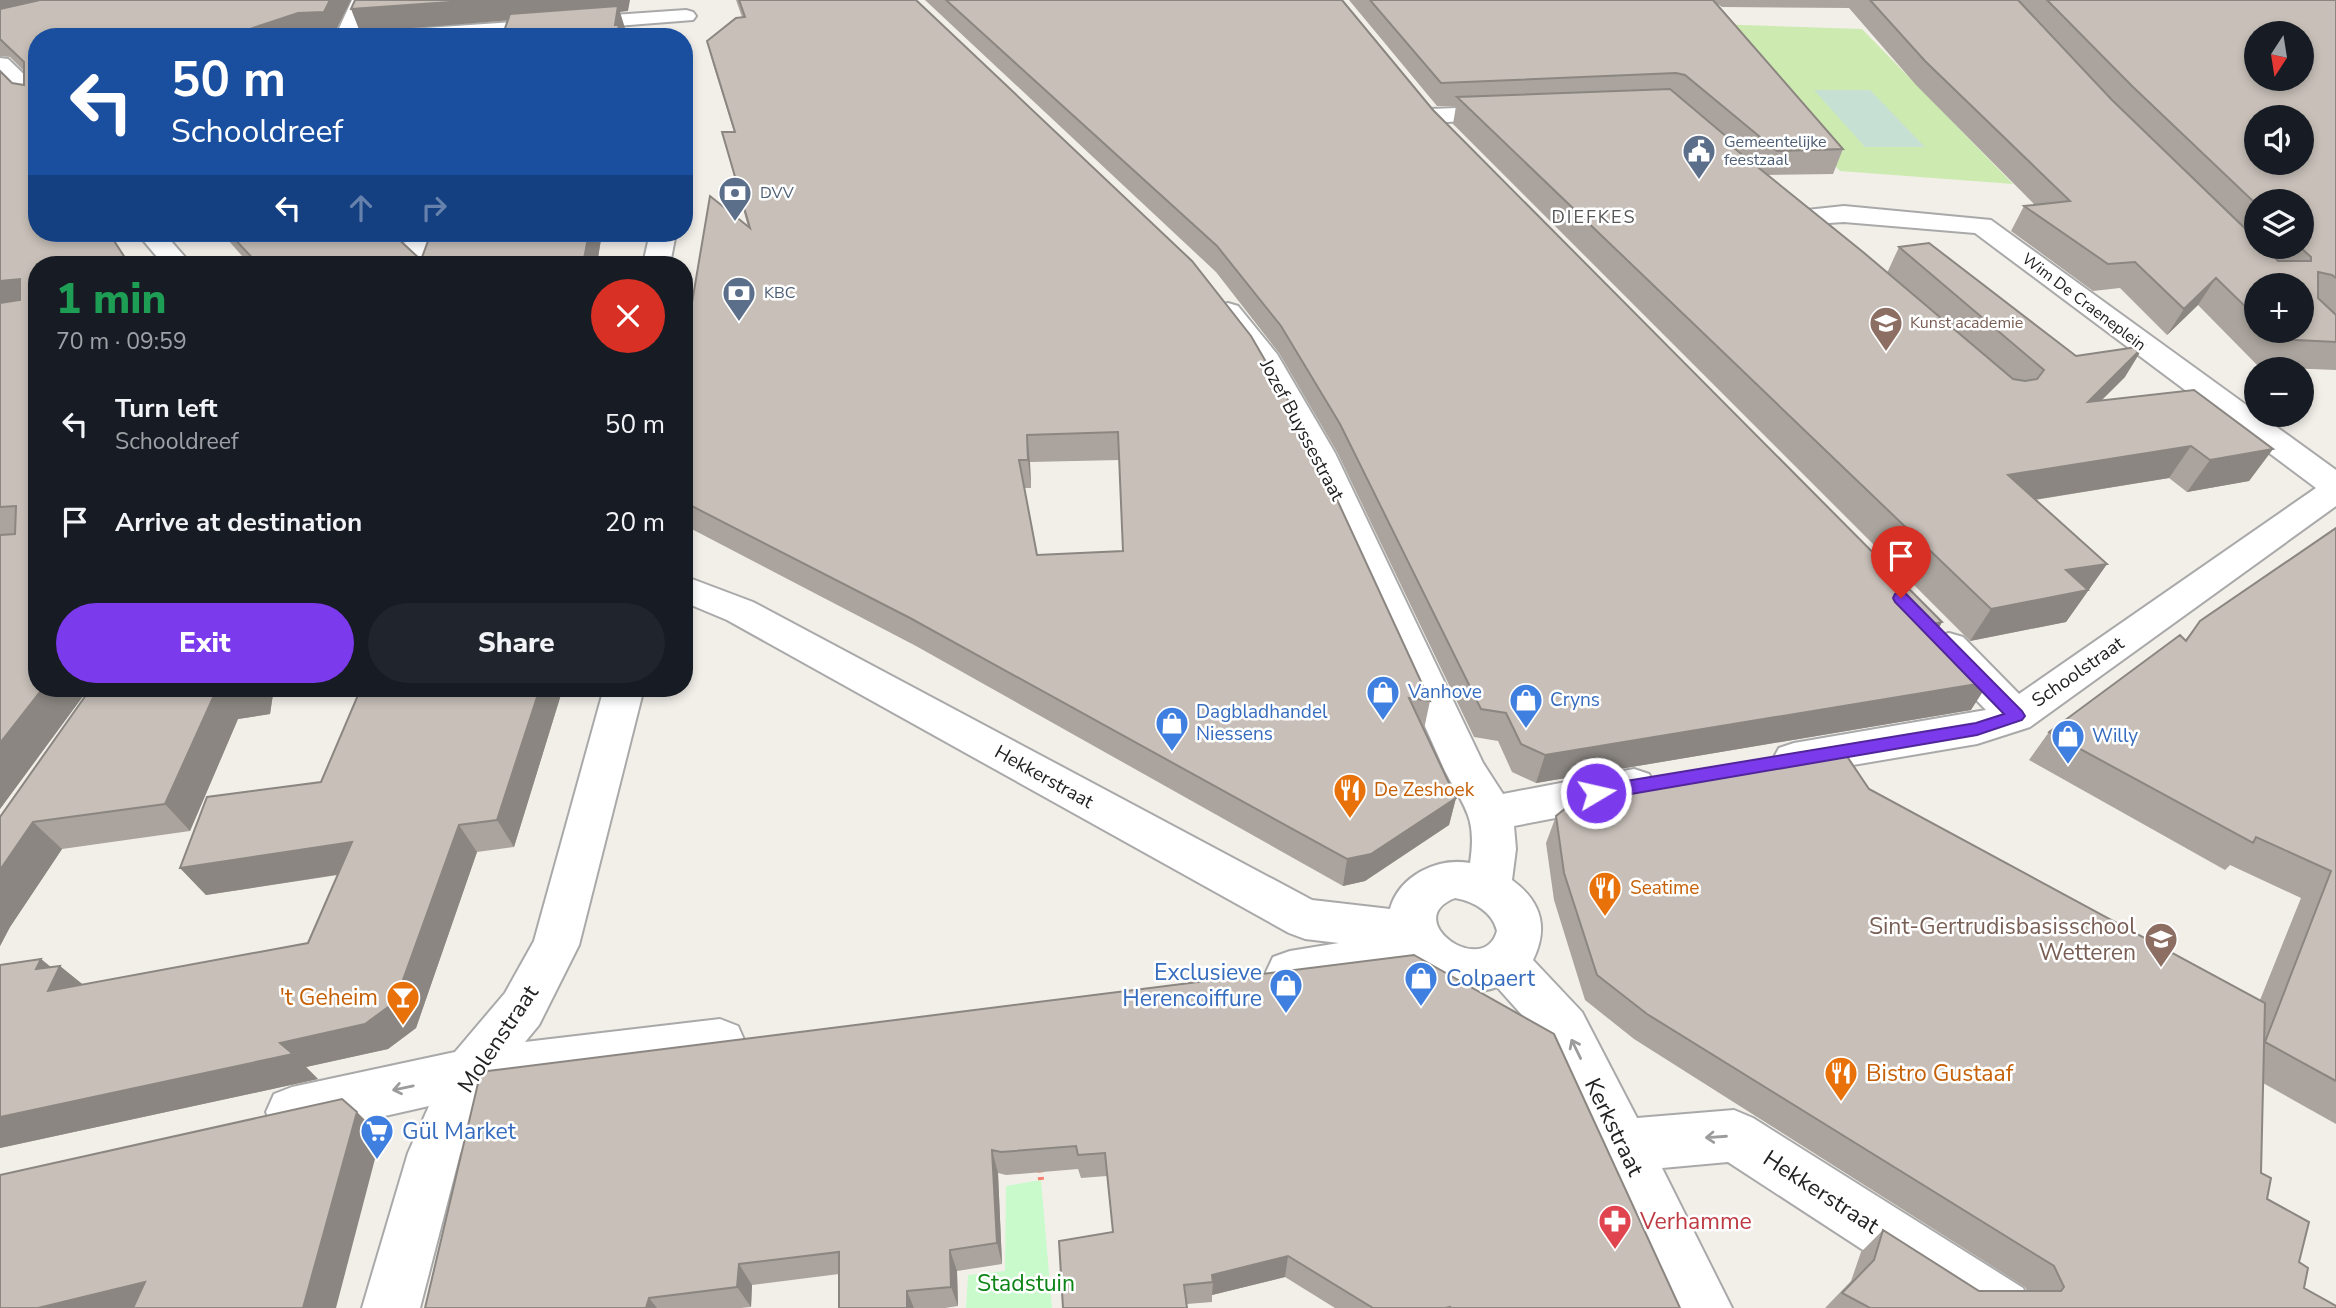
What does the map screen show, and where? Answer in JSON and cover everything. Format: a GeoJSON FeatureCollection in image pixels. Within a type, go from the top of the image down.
{"type":"FeatureCollection","features":[{"type":"Feature","properties":{"kind":"street"},"geometry":{"type":"LineString","coordinates":[[349,28],[362,0]]}},
{"type":"Feature","properties":{"kind":"street"},"geometry":{"type":"LineString","coordinates":[[539,28],[687,8],[685,28]]}},
{"type":"Feature","properties":{"kind":"street"},"geometry":{"type":"LineString","coordinates":[[0,64],[28,91]]}},
{"type":"Feature","properties":{"kind":"street"},"geometry":{"type":"LineString","coordinates":[[1410,92],[1459,147]]}},
{"type":"Feature","properties":{"kind":"street"},"geometry":{"type":"LineString","coordinates":[[1430,116],[1527,112]]}},
{"type":"Feature","properties":{"kind":"street","name":"Wim De Craeneplein"},"geometry":{"type":"LineString","coordinates":[[1829,245],[1787,209],[1982,226],[2336,488]]}},
{"type":"Feature","properties":{"kind":"street"},"geometry":{"type":"LineString","coordinates":[[158,242],[170,256]]}},
{"type":"Feature","properties":{"kind":"street"},"geometry":{"type":"LineString","coordinates":[[399,249],[459,242]]}},
{"type":"Feature","properties":{"kind":"street","name":"Jozef Buyssestraat"},"geometry":{"type":"LineString","coordinates":[[1212,290],[1266,360],[1319,453],[1466,771],[1492,813],[1494,849],[1488,887]]}},
{"type":"Feature","properties":{"kind":"street","name":"Schoolstraat"},"geometry":{"type":"LineString","coordinates":[[1760,765],[1977,729],[2016,716],[2336,488]]}},
{"type":"Feature","properties":{"kind":"street","name":"Hekkerstraat"},"geometry":{"type":"LineString","coordinates":[[693,592],[740,611],[1305,919],[1385,929],[1418,938]]}},
{"type":"Feature","properties":{"kind":"street"},"geometry":{"type":"LineString","coordinates":[[1928,626],[2016,716]]}},
{"type":"Feature","properties":{"kind":"street","name":"Molenstraat"},"geometry":{"type":"LineString","coordinates":[[391,1308],[434,1153],[470,1073],[522,1009],[556,945],[622,697]]}},
{"type":"Feature","properties":{"kind":"street"},"geometry":{"type":"LineString","coordinates":[[1492,813],[1665,781]]}},
{"type":"Feature","properties":{"kind":"street"},"geometry":{"type":"LineString","coordinates":[[1471,880],[1488,887],[1504,898],[1516,914],[1520,932],[1516,949],[1504,961],[1476,971],[1446,964],[1418,938],[1413,907],[1424,889],[1438,882],[1471,880]]}},
{"type":"Feature","properties":{"kind":"street"},"geometry":{"type":"LineString","coordinates":[[1245,977],[1326,967],[1418,938]]}},
{"type":"Feature","properties":{"kind":"street","name":"Kerkstraat"},"geometry":{"type":"LineString","coordinates":[[1504,961],[1565,1028],[1703,1308]]}},
{"type":"Feature","properties":{"kind":"street"},"geometry":{"type":"LineString","coordinates":[[242,1123],[470,1073],[756,1037]]}},
{"type":"Feature","properties":{"kind":"street","name":"Hekkerstraat"},"geometry":{"type":"LineString","coordinates":[[1622,1145],[1734,1136],[2003,1308]]}},
{"type":"Feature","properties":{"kind":"path"},"geometry":{"type":"LineString","coordinates":[[1040,1166],[1041,1180]]}},
{"type":"Feature","properties":{"kind":"green space"},"geometry":{"type":"Polygon","coordinates":[[[1656,22],[1862,29],[2013,184],[1840,171],[1757,81],[1656,22]]]}},
{"type":"Feature","properties":{"kind":"green space"},"geometry":{"type":"Polygon","coordinates":[[[1814,90],[1870,90],[1925,147],[1865,147],[1814,90]]]}},
{"type":"Feature","properties":{"kind":"green space","name":"Stadstuin"},"geometry":{"type":"Polygon","coordinates":[[[1041,1180],[1052,1308],[966,1308],[968,1275],[1005,1271],[1006,1186],[1041,1180]]]}},
{"type":"Feature","properties":{"kind":"building"},"geometry":{"type":"Polygon","coordinates":[[[40,0],[330,0],[324,12],[298,13],[253,28],[28,28],[28,242],[115,242],[124,256],[28,256],[28,697],[36,697],[0,743],[0,535],[15,534],[16,506],[0,507],[0,303],[20,300],[20,279],[0,281],[0,71],[12,83],[24,85],[24,62],[0,39],[0,9],[40,0]]]}},
{"type":"Feature","properties":{"kind":"building"},"geometry":{"type":"Polygon","coordinates":[[[355,0],[479,0],[351,9],[355,0]]]}},
{"type":"Feature","properties":{"kind":"building"},"geometry":{"type":"Polygon","coordinates":[[[739,0],[916,0],[1192,261],[1251,336],[1303,426],[1430,701],[1409,698],[1456,798],[1371,854],[1347,859],[910,618],[693,507],[693,297],[710,196],[750,228],[722,132],[735,132],[707,41],[736,18],[745,17],[739,0]],[[1118,432],[1027,435],[1028,460],[1019,460],[1037,555],[1123,551],[1118,432]]]}},
{"type":"Feature","properties":{"kind":"building"},"geometry":{"type":"Polygon","coordinates":[[[946,0],[1342,0],[1433,110],[1942,622],[1932,624],[1989,682],[1545,755],[1521,744],[1506,713],[1481,709],[1340,424],[1281,326],[1217,246],[946,0]]]}},
{"type":"Feature","properties":{"kind":"building"},"geometry":{"type":"Polygon","coordinates":[[[1370,0],[1713,0],[1843,149],[1777,151],[1685,75],[1676,73],[1441,83],[1370,0]]]}},
{"type":"Feature","properties":{"kind":"building"},"geometry":{"type":"Polygon","coordinates":[[[1870,0],[2018,0],[2112,100],[2244,227],[2244,259],[2311,261],[2314,259],[2314,189],[2244,189],[2244,193],[2047,0],[2336,0],[2336,278],[2318,272],[2318,298],[2336,315],[2336,342],[2314,341],[2314,273],[2244,273],[2244,305],[2216,278],[2184,309],[2135,262],[2108,264],[2024,206],[2070,201],[1925,61],[1870,0]]]}},
{"type":"Feature","properties":{"kind":"building"},"geometry":{"type":"Polygon","coordinates":[[[618,6],[615,25],[619,25],[618,28],[505,28],[510,14],[618,6]]]}},
{"type":"Feature","properties":{"kind":"building"},"geometry":{"type":"Polygon","coordinates":[[[1670,89],[1740,148],[1734,148],[1863,252],[2013,379],[2037,379],[2044,370],[1899,247],[1929,243],[2076,356],[2144,346],[2088,402],[2194,390],[2273,449],[2210,460],[2191,446],[2008,475],[2107,564],[2066,570],[2088,590],[1991,609],[1457,97],[1670,89]]]}},
{"type":"Feature","properties":{"kind":"building"},"geometry":{"type":"Polygon","coordinates":[[[237,242],[402,242],[417,256],[251,256],[237,242]]]}},
{"type":"Feature","properties":{"kind":"building"},"geometry":{"type":"Polygon","coordinates":[[[428,242],[587,242],[585,256],[422,256],[428,242]]]}},
{"type":"Feature","properties":{"kind":"building"},"geometry":{"type":"Polygon","coordinates":[[[2336,528],[2336,1081],[2265,1042],[2331,871],[2256,837],[2253,843],[2049,732],[2180,635],[2186,641],[2200,621],[2336,528]]]}},
{"type":"Feature","properties":{"kind":"building"},"geometry":{"type":"Polygon","coordinates":[[[85,697],[213,697],[165,804],[33,822],[0,870],[0,817],[85,697]]]}},
{"type":"Feature","properties":{"kind":"building"},"geometry":{"type":"Polygon","coordinates":[[[357,697],[537,697],[497,820],[459,825],[395,1002],[365,1024],[280,1043],[293,1054],[0,1117],[0,965],[41,959],[36,969],[60,966],[48,991],[308,943],[352,842],[180,868],[207,797],[321,782],[357,697]]]}},
{"type":"Feature","properties":{"kind":"building"},"geometry":{"type":"Polygon","coordinates":[[[1840,746],[1869,789],[2265,1003],[2261,1173],[2271,1178],[2267,1199],[2309,1222],[2299,1262],[2308,1268],[2304,1288],[2336,1308],[1870,1308],[1842,1293],[1874,1260],[1883,1230],[1979,1291],[2061,1291],[2064,1287],[2054,1266],[1647,1014],[1597,975],[1564,873],[1556,816],[1591,788],[1840,746]]]}},
{"type":"Feature","properties":{"kind":"building"},"geometry":{"type":"Polygon","coordinates":[[[1414,955],[1554,1034],[1680,1308],[1373,1308],[1288,1256],[1212,1275],[1213,1282],[1184,1285],[1187,1308],[1063,1308],[1059,1241],[1113,1232],[1105,1153],[1078,1155],[1076,1146],[1001,1152],[992,1150],[997,1243],[950,1250],[951,1287],[907,1291],[907,1308],[839,1308],[839,1252],[739,1264],[737,1287],[649,1298],[646,1308],[425,1308],[479,1079],[488,1071],[1414,955]]]}},
{"type":"Feature","properties":{"kind":"building"},"geometry":{"type":"Polygon","coordinates":[[[342,1099],[357,1112],[303,1308],[133,1308],[145,1282],[38,1308],[0,1308],[0,1175],[342,1099]]]}},
{"type":"Feature","properties":{"kind":"place","name":"Gemeentelijke feestzaal"},"geometry":{"type":"Point","coordinates":[1699,181]}},
{"type":"Feature","properties":{"kind":"place","name":"DVV"},"geometry":{"type":"Point","coordinates":[735,223]}},
{"type":"Feature","properties":{"kind":"place","name":"KBC"},"geometry":{"type":"Point","coordinates":[739,323]}},
{"type":"Feature","properties":{"kind":"place","name":"Kunst academie"},"geometry":{"type":"Point","coordinates":[1886,353]}},
{"type":"Feature","properties":{"kind":"place","name":"Vanhove"},"geometry":{"type":"Point","coordinates":[1383,722]}},
{"type":"Feature","properties":{"kind":"place","name":"Cryns"},"geometry":{"type":"Point","coordinates":[1526,730]}},
{"type":"Feature","properties":{"kind":"place","name":"Dagbladhandel Niessens"},"geometry":{"type":"Point","coordinates":[1172,753]}},
{"type":"Feature","properties":{"kind":"place","name":"Willy"},"geometry":{"type":"Point","coordinates":[2068,766]}},
{"type":"Feature","properties":{"kind":"place","name":"De Zeshoek"},"geometry":{"type":"Point","coordinates":[1350,820]}},
{"type":"Feature","properties":{"kind":"place","name":"Seatime"},"geometry":{"type":"Point","coordinates":[1605,918]}},
{"type":"Feature","properties":{"kind":"place","name":"Sint-Gertrudisbasisschool Wetteren"},"geometry":{"type":"Point","coordinates":[2161,969]}},
{"type":"Feature","properties":{"kind":"place","name":"Colpaert"},"geometry":{"type":"Point","coordinates":[1421,1008]}},
{"type":"Feature","properties":{"kind":"place","name":"Exclusieve Herencoiffure"},"geometry":{"type":"Point","coordinates":[1286,1015]}},
{"type":"Feature","properties":{"kind":"place","name":"'t Geheim"},"geometry":{"type":"Point","coordinates":[403,1027]}},
{"type":"Feature","properties":{"kind":"place","name":"Bistro Gustaaf"},"geometry":{"type":"Point","coordinates":[1841,1103]}},
{"type":"Feature","properties":{"kind":"place","name":"Gül Market"},"geometry":{"type":"Point","coordinates":[377,1161]}},
{"type":"Feature","properties":{"kind":"place","name":"Verhamme"},"geometry":{"type":"Point","coordinates":[1615,1251]}},
{"type":"Feature","properties":{"kind":"district","name":"DIEFKES"},"geometry":{"type":"Point","coordinates":[1594,217]}},
{"type":"Feature","properties":{"kind":"route"},"geometry":{"type":"LineString","coordinates":[[1596,793],[1977,729],[2016,716],[1901,598]]}}]}
